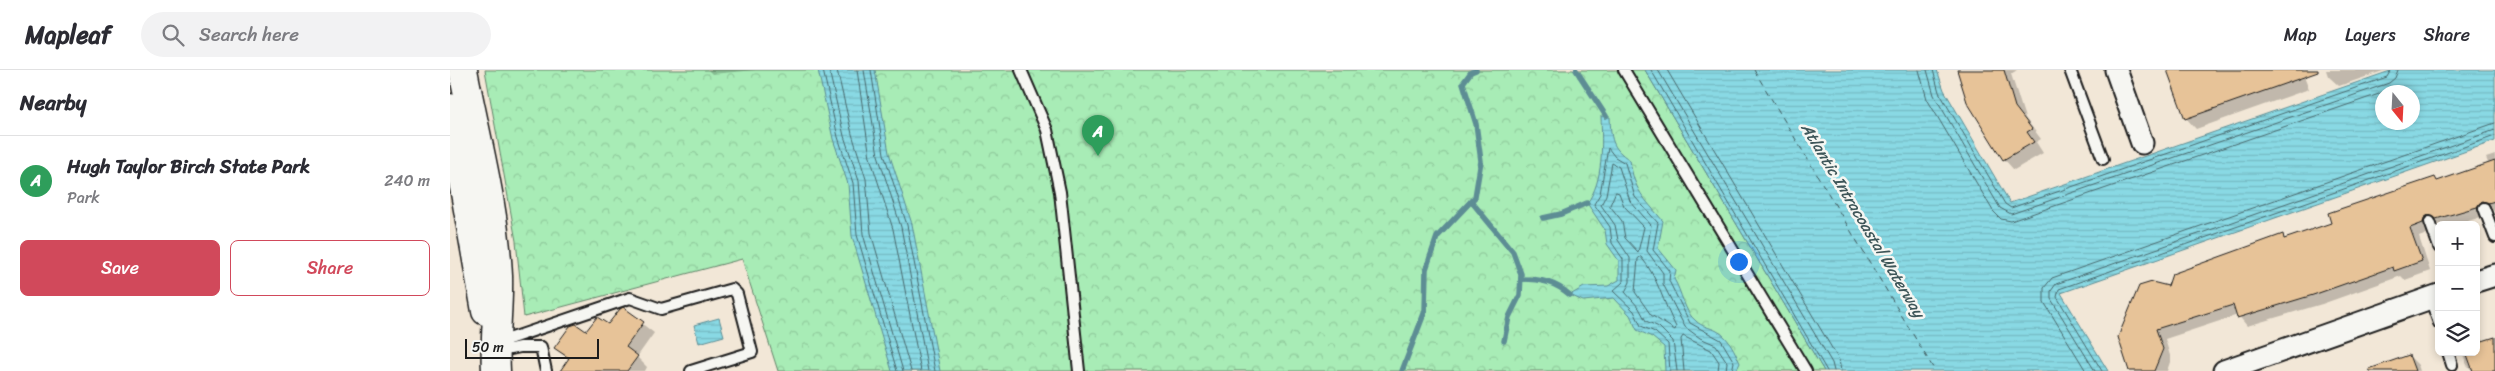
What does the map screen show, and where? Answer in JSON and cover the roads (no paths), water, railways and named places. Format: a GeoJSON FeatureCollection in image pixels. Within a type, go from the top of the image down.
{"type":"FeatureCollection","features":[{"type":"Feature","properties":{"kind":"main road"},"geometry":{"type":"LineString","coordinates":[[463,70],[492,219],[498,277],[495,356]]}},
{"type":"Feature","properties":{"kind":"main road"},"geometry":{"type":"LineString","coordinates":[[450,108],[479,280],[495,356]]}},
{"type":"Feature","properties":{"kind":"street"},"geometry":{"type":"LineString","coordinates":[[2116,70],[2142,144]]}},
{"type":"Feature","properties":{"kind":"street"},"geometry":{"type":"LineString","coordinates":[[2480,280],[2495,274]]}},
{"type":"Feature","properties":{"kind":"street"},"geometry":{"type":"LineString","coordinates":[[2224,371],[2435,296]]}},
{"type":"Feature","properties":{"kind":"lane"},"geometry":{"type":"LineString","coordinates":[[1021,70],[1046,130],[1060,192],[1079,371]]}},
{"type":"Feature","properties":{"kind":"lane"},"geometry":{"type":"LineString","coordinates":[[1624,70],[1806,371]]}},
{"type":"Feature","properties":{"kind":"lane"},"geometry":{"type":"LineString","coordinates":[[2070,70],[2103,159]]}},
{"type":"Feature","properties":{"kind":"lane"},"geometry":{"type":"LineString","coordinates":[[2484,208],[2495,237]]}},
{"type":"Feature","properties":{"kind":"lane"},"geometry":{"type":"LineString","coordinates":[[2430,222],[2435,236]]}},
{"type":"Feature","properties":{"kind":"lane"},"geometry":{"type":"LineString","coordinates":[[495,356],[630,298],[662,309],[732,289],[737,294],[752,352],[691,371]]}},
{"type":"Feature","properties":{"kind":"lane"},"geometry":{"type":"LineString","coordinates":[[495,356],[520,347],[541,347],[546,371]]}},
{"type":"Feature","properties":{"kind":"lane"},"geometry":{"type":"LineString","coordinates":[[2449,356],[2452,365]]}},
{"type":"Feature","properties":{"kind":"water"},"geometry":{"type":"Polygon","coordinates":[[[818,70],[875,70],[889,153],[912,224],[940,371],[892,371],[852,236],[848,184],[833,139],[818,70]]]}},
{"type":"Feature","properties":{"kind":"water","name":"Atlantic Intracoastal Waterway"},"geometry":{"type":"Polygon","coordinates":[[[1645,70],[1937,70],[1944,90],[2010,203],[2393,70],[2495,70],[2495,141],[2061,293],[2108,371],[1824,371],[1645,70]]]}},
{"type":"Feature","properties":{"kind":"water"},"geometry":{"type":"Polygon","coordinates":[[[1601,116],[1610,117],[1613,142],[1619,151],[1630,160],[1637,187],[1645,200],[1663,221],[1658,248],[1676,270],[1674,279],[1686,307],[1698,323],[1717,331],[1728,341],[1740,363],[1736,371],[1665,371],[1664,347],[1652,337],[1637,330],[1630,315],[1614,298],[1583,301],[1570,295],[1584,287],[1608,286],[1619,280],[1619,261],[1607,244],[1605,230],[1587,203],[1597,184],[1601,162],[1601,116]]]}},
{"type":"Feature","properties":{"kind":"water"},"geometry":{"type":"Polygon","coordinates":[[[719,318],[724,336],[699,343],[694,325],[719,318]]]}},
{"type":"Feature","properties":{"kind":"waterway"},"geometry":{"type":"LineString","coordinates":[[1402,371],[1425,311],[1426,269],[1437,237],[1475,197],[1481,161],[1476,124],[1463,83],[1471,72],[1476,70]]}},
{"type":"Feature","properties":{"kind":"waterway"},"geometry":{"type":"LineString","coordinates":[[1576,70],[1606,116]]}},
{"type":"Feature","properties":{"kind":"waterway"},"geometry":{"type":"LineString","coordinates":[[1471,201],[1513,252],[1521,274],[1520,295],[1509,317],[1504,341]]}},
{"type":"Feature","properties":{"kind":"waterway"},"geometry":{"type":"LineString","coordinates":[[1543,218],[1561,214],[1587,203]]}},
{"type":"Feature","properties":{"kind":"waterway"},"geometry":{"type":"LineString","coordinates":[[1521,279],[1547,282],[1559,287],[1570,295]]}},
{"type":"Feature","properties":{"kind":"place","name":"Hugh Taylor Birch State Park"},"geometry":{"type":"Point","coordinates":[1098,156]}}]}
